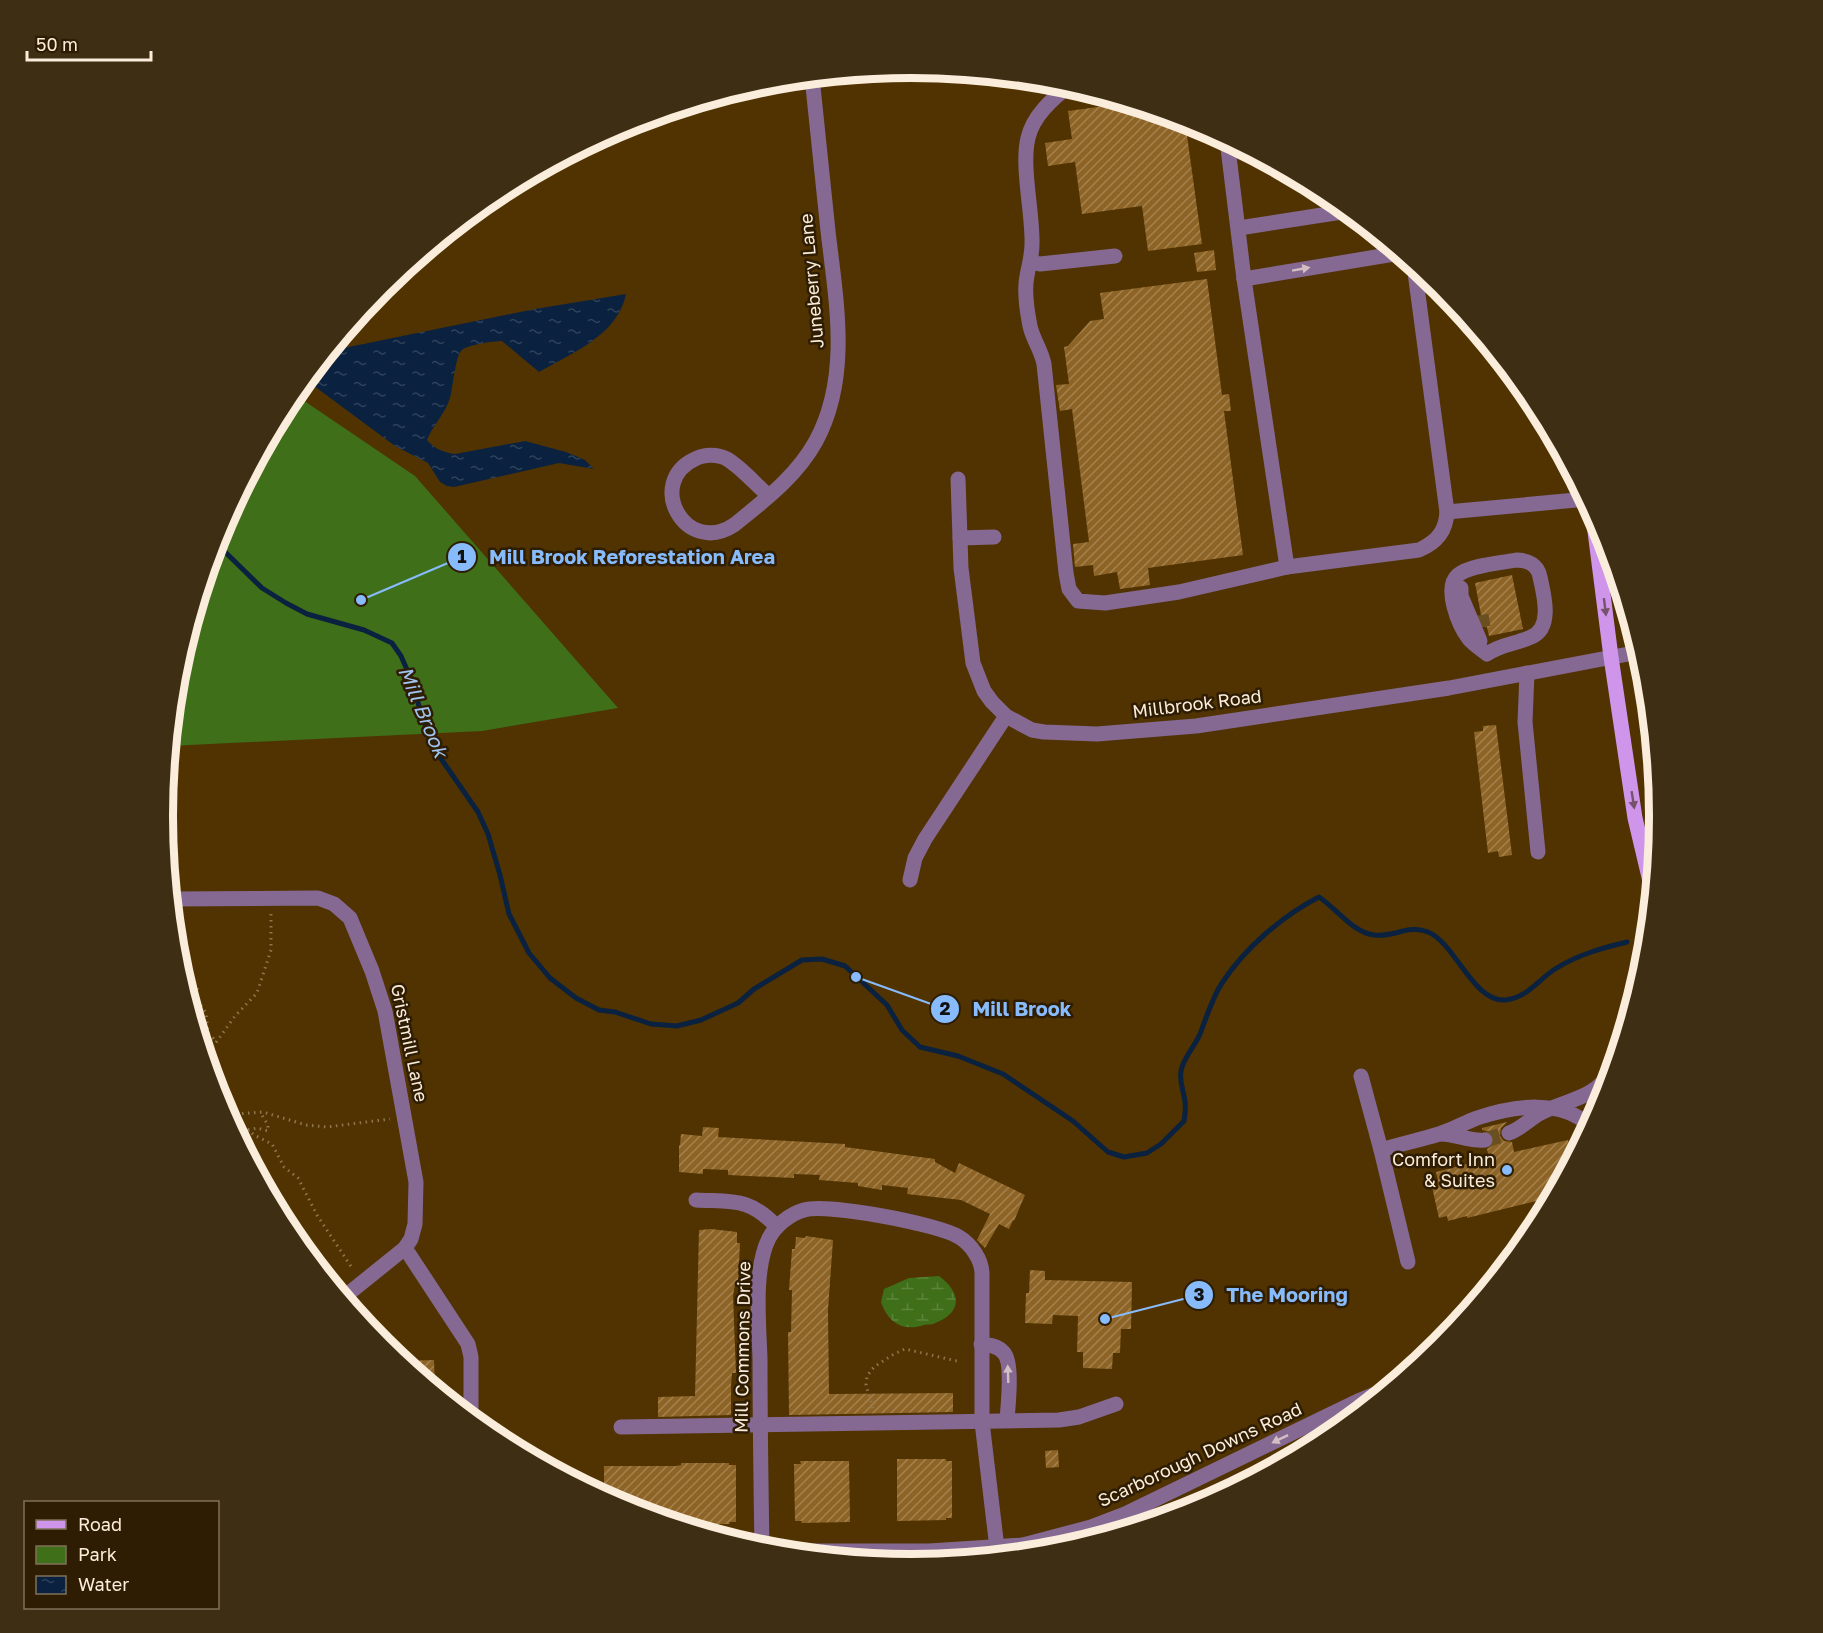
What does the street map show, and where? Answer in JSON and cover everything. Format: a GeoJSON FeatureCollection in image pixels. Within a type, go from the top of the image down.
{"type":"FeatureCollection","features":[{"type":"Feature","properties":{"kind":"main road"},"geometry":{"type":"LineString","coordinates":[[1596,539],[1635,818],[1648,871]]}},
{"type":"Feature","properties":{"kind":"street","name":"Juneberry Lane"},"geometry":{"type":"LineString","coordinates":[[769,496],[729,460],[712,455],[700,457],[684,466],[676,476],[672,492],[674,508],[690,528],[709,533],[728,529],[769,496],[800,466],[825,421],[833,394],[839,345],[813,84]]}},
{"type":"Feature","properties":{"kind":"street"},"geometry":{"type":"LineString","coordinates":[[1061,93],[1046,106],[1031,127],[1028,138],[1027,160],[1033,242],[1026,286],[1030,325],[1042,352],[1044,364],[1066,573],[1073,597],[1081,602],[1105,603],[1198,588],[1287,567],[1419,550],[1429,545],[1441,534],[1447,520],[1447,512],[1416,277]]}},
{"type":"Feature","properties":{"kind":"street"},"geometry":{"type":"LineString","coordinates":[[1228,150],[1244,279],[1287,567]]}},
{"type":"Feature","properties":{"kind":"street"},"geometry":{"type":"LineString","coordinates":[[1239,228],[1336,212]]}},
{"type":"Feature","properties":{"kind":"street"},"geometry":{"type":"LineString","coordinates":[[1244,279],[1390,255]]}},
{"type":"Feature","properties":{"kind":"street"},"geometry":{"type":"LineString","coordinates":[[1031,262],[1041,264],[1115,256]]}},
{"type":"Feature","properties":{"kind":"street","name":"Millbrook Road"},"geometry":{"type":"LineString","coordinates":[[958,479],[966,623],[973,663],[984,691],[1006,716],[1023,726],[1044,732],[1097,735],[1196,726],[1372,701],[1494,680],[1611,657],[1631,649]]}},
{"type":"Feature","properties":{"kind":"street"},"geometry":{"type":"LineString","coordinates":[[1447,512],[1578,500]]}},
{"type":"Feature","properties":{"kind":"street"},"geometry":{"type":"LineString","coordinates":[[960,538],[994,537]]}},
{"type":"Feature","properties":{"kind":"street"},"geometry":{"type":"LineString","coordinates":[[1516,560],[1526,561],[1536,567],[1539,574],[1545,610],[1540,628],[1532,637],[1503,645],[1487,654],[1470,640],[1462,628],[1451,594],[1452,586],[1456,577],[1472,568],[1516,560]]}},
{"type":"Feature","properties":{"kind":"street"},"geometry":{"type":"LineString","coordinates":[[1487,654],[1476,634],[1461,596],[1462,584],[1475,575],[1520,566],[1531,568],[1539,574]]}},
{"type":"Feature","properties":{"kind":"street"},"geometry":{"type":"LineString","coordinates":[[1475,575],[1468,592],[1482,621],[1494,680]]}},
{"type":"Feature","properties":{"kind":"street"},"geometry":{"type":"LineString","coordinates":[[1527,673],[1525,722],[1538,852]]}},
{"type":"Feature","properties":{"kind":"street"},"geometry":{"type":"LineString","coordinates":[[910,880],[915,858],[925,839],[1006,716]]}},
{"type":"Feature","properties":{"kind":"street","name":"Gristmill Lane"},"geometry":{"type":"LineString","coordinates":[[178,899],[307,896],[334,904],[350,918],[382,998],[406,1116],[417,1201],[415,1224],[411,1239],[405,1248]]}},
{"type":"Feature","properties":{"kind":"street"},"geometry":{"type":"LineString","coordinates":[[1361,1076],[1408,1262]]}},
{"type":"Feature","properties":{"kind":"street"},"geometry":{"type":"LineString","coordinates":[[1509,1133],[1554,1107],[1588,1095],[1599,1086]]}},
{"type":"Feature","properties":{"kind":"street"},"geometry":{"type":"LineString","coordinates":[[1381,1150],[1439,1134],[1479,1118],[1505,1112],[1554,1107],[1584,1122]]}},
{"type":"Feature","properties":{"kind":"street"},"geometry":{"type":"LineString","coordinates":[[1439,1134],[1485,1140]]}},
{"type":"Feature","properties":{"kind":"street"},"geometry":{"type":"LineString","coordinates":[[696,1200],[749,1204],[766,1215],[777,1227],[797,1212],[811,1208],[829,1208],[930,1227],[959,1237],[975,1253],[982,1270],[982,1422],[997,1548]]}},
{"type":"Feature","properties":{"kind":"street","name":"Mill Commons Drive"},"geometry":{"type":"LineString","coordinates":[[763,1540],[760,1425],[761,1270],[766,1245],[777,1227]]}},
{"type":"Feature","properties":{"kind":"street"},"geometry":{"type":"LineString","coordinates":[[348,1294],[405,1248],[468,1344],[471,1357],[471,1409]]}},
{"type":"Feature","properties":{"kind":"street"},"geometry":{"type":"LineString","coordinates":[[981,1344],[998,1348],[1006,1356],[1007,1420]]}},
{"type":"Feature","properties":{"kind":"street","name":"Scarborough Downs Road"},"geometry":{"type":"LineString","coordinates":[[832,1550],[929,1551],[997,1548],[1023,1545],[1091,1527],[1125,1514],[1363,1400]]}},
{"type":"Feature","properties":{"kind":"street"},"geometry":{"type":"LineString","coordinates":[[621,1427],[1070,1419],[1116,1404]]}},
{"type":"Feature","properties":{"kind":"street"},"geometry":{"type":"LineString","coordinates":[[1305,1427],[1310,1438]]}},
{"type":"Feature","properties":{"kind":"path"},"geometry":{"type":"LineString","coordinates":[[211,1050],[235,1016],[257,993],[272,942],[272,907]]}},
{"type":"Feature","properties":{"kind":"path"},"geometry":{"type":"LineString","coordinates":[[192,983],[197,985],[198,1000],[206,1013],[210,1034],[217,1042]]}},
{"type":"Feature","properties":{"kind":"path"},"geometry":{"type":"LineString","coordinates":[[248,1130],[253,1128],[268,1131],[268,1125],[260,1112]]}},
{"type":"Feature","properties":{"kind":"path"},"geometry":{"type":"LineString","coordinates":[[236,1114],[260,1112],[315,1126],[339,1126],[390,1119]]}},
{"type":"Feature","properties":{"kind":"path"},"geometry":{"type":"LineString","coordinates":[[236,1114],[248,1130],[272,1144],[284,1167],[298,1178],[317,1215],[351,1266]]}},
{"type":"Feature","properties":{"kind":"path"},"geometry":{"type":"LineString","coordinates":[[873,1414],[873,1403],[866,1385],[867,1376],[869,1371],[894,1354],[905,1349],[962,1362]]}},
{"type":"Feature","properties":{"kind":"green space"},"geometry":{"type":"Polygon","coordinates":[[[302,399],[415,476],[618,708],[482,731],[177,746],[187,672],[212,579],[249,490],[272,447],[302,399]]]}},
{"type":"Feature","properties":{"kind":"green space"},"geometry":{"type":"Polygon","coordinates":[[[939,1276],[947,1282],[955,1296],[956,1302],[950,1314],[933,1324],[916,1327],[903,1326],[892,1320],[881,1302],[884,1289],[909,1278],[939,1276]]]}},
{"type":"Feature","properties":{"kind":"water"},"geometry":{"type":"Polygon","coordinates":[[[626,294],[614,321],[604,332],[579,350],[539,372],[502,341],[480,344],[461,351],[448,404],[427,440],[440,450],[455,454],[525,441],[566,452],[585,460],[594,469],[559,463],[454,487],[447,486],[440,482],[428,463],[395,446],[313,385],[341,349],[535,309],[626,294]]]}},
{"type":"Feature","properties":{"kind":"building"},"geometry":{"type":"Polygon","coordinates":[[[1111,105],[1186,131],[1202,244],[1148,251],[1142,206],[1082,214],[1075,162],[1048,166],[1045,143],[1072,139],[1068,111],[1111,105]]]}},
{"type":"Feature","properties":{"kind":"building"},"geometry":{"type":"Polygon","coordinates":[[[1214,250],[1216,270],[1197,272],[1194,253],[1214,250]]]}},
{"type":"Feature","properties":{"kind":"building"},"geometry":{"type":"Polygon","coordinates":[[[1207,279],[1222,395],[1229,394],[1231,411],[1224,411],[1243,555],[1148,568],[1150,585],[1120,589],[1117,572],[1094,576],[1093,565],[1075,567],[1073,544],[1089,542],[1072,409],[1060,411],[1056,385],[1069,384],[1064,347],[1068,346],[1090,321],[1104,319],[1100,293],[1207,279]]]}},
{"type":"Feature","properties":{"kind":"building"},"geometry":{"type":"Polygon","coordinates":[[[1512,575],[1523,629],[1489,636],[1480,615],[1475,583],[1512,575]]]}},
{"type":"Feature","properties":{"kind":"building"},"geometry":{"type":"Polygon","coordinates":[[[1496,725],[1512,855],[1499,857],[1498,851],[1488,853],[1474,732],[1483,731],[1483,726],[1496,725]]]}},
{"type":"Feature","properties":{"kind":"building","name":"Comfort Inn & Suites"},"geometry":{"type":"Polygon","coordinates":[[[1507,1122],[1501,1128],[1500,1136],[1504,1141],[1512,1142],[1514,1152],[1568,1140],[1570,1150],[1543,1199],[1467,1218],[1467,1216],[1448,1221],[1447,1216],[1439,1218],[1432,1187],[1439,1185],[1436,1172],[1489,1158],[1487,1149],[1493,1145],[1495,1139],[1490,1132],[1482,1128],[1507,1122]]]}},
{"type":"Feature","properties":{"kind":"building"},"geometry":{"type":"Polygon","coordinates":[[[703,1127],[719,1128],[718,1137],[845,1144],[845,1147],[935,1159],[935,1162],[955,1173],[959,1163],[1025,1195],[1009,1229],[999,1224],[985,1248],[977,1240],[990,1214],[961,1200],[907,1194],[908,1188],[882,1185],[882,1190],[858,1186],[858,1183],[819,1180],[820,1175],[794,1174],[794,1178],[728,1175],[728,1170],[703,1169],[703,1174],[679,1172],[681,1134],[702,1136],[703,1127]]]}},
{"type":"Feature","properties":{"kind":"building"},"geometry":{"type":"Polygon","coordinates":[[[699,1230],[737,1232],[737,1243],[740,1243],[738,1284],[735,1284],[733,1296],[736,1373],[732,1373],[731,1415],[658,1417],[658,1397],[695,1396],[699,1230]]]}},
{"type":"Feature","properties":{"kind":"building"},"geometry":{"type":"Polygon","coordinates":[[[806,1236],[833,1240],[828,1310],[829,1394],[953,1393],[953,1412],[789,1415],[788,1332],[791,1332],[792,1290],[789,1290],[792,1249],[795,1249],[796,1237],[805,1238],[806,1236]]]}},
{"type":"Feature","properties":{"kind":"building"},"geometry":{"type":"Polygon","coordinates":[[[1030,1270],[1045,1271],[1045,1280],[1132,1282],[1131,1329],[1121,1329],[1120,1353],[1113,1353],[1112,1369],[1083,1368],[1083,1352],[1077,1352],[1078,1316],[1053,1315],[1052,1324],[1025,1323],[1026,1293],[1029,1293],[1030,1270]]]}},
{"type":"Feature","properties":{"kind":"building"},"geometry":{"type":"Polygon","coordinates":[[[434,1360],[435,1380],[425,1372],[413,1361],[434,1360]]]}},
{"type":"Feature","properties":{"kind":"building"},"geometry":{"type":"Polygon","coordinates":[[[1058,1450],[1059,1467],[1046,1468],[1045,1451],[1058,1450]]]}},
{"type":"Feature","properties":{"kind":"building"},"geometry":{"type":"Polygon","coordinates":[[[897,1459],[952,1461],[952,1518],[897,1521],[897,1459]]]}},
{"type":"Feature","properties":{"kind":"building"},"geometry":{"type":"Polygon","coordinates":[[[800,1461],[849,1461],[850,1522],[801,1523],[802,1521],[795,1521],[794,1464],[801,1464],[800,1461]]]}},
{"type":"Feature","properties":{"kind":"building"},"geometry":{"type":"Polygon","coordinates":[[[681,1463],[729,1463],[729,1465],[736,1465],[736,1522],[700,1524],[674,1516],[604,1488],[604,1466],[681,1465],[681,1463]]]}},
{"type":"Feature","properties":{"kind":"waterway","name":"Mill Brook"},"geometry":{"type":"LineString","coordinates":[[223,550],[262,588],[286,603],[307,614],[364,630],[392,643],[401,656],[412,681],[422,717],[435,750],[478,812],[488,834],[509,914],[529,953],[550,978],[576,998],[599,1010],[615,1012],[651,1024],[677,1026],[701,1020],[738,1003],[754,989],[802,960],[822,959],[845,966],[887,1005],[902,1030],[920,1047],[958,1056],[1003,1074],[1073,1121],[1108,1152],[1124,1157],[1147,1153],[1161,1144],[1184,1121],[1182,1066],[1200,1034],[1218,989],[1231,970],[1253,945],[1278,923],[1319,897],[1352,925],[1366,933],[1388,935],[1407,930],[1428,932],[1438,938],[1483,992],[1494,998],[1505,1000],[1520,996],[1555,969],[1572,960],[1599,949],[1627,942]]}},
{"type":"Feature","properties":{"kind":"tunnel"},"geometry":{"type":"LineString","coordinates":[[1481,615],[1483,627]]}},
{"type":"Feature","properties":{"kind":"tunnel"},"geometry":{"type":"LineString","coordinates":[[1485,1140],[1509,1133]]}},
{"type":"Feature","properties":{"kind":"place","name":"Mill Brook Reforestation Area"},"geometry":{"type":"Point","coordinates":[361,600]}},
{"type":"Feature","properties":{"kind":"place","name":"Mill Brook"},"geometry":{"type":"Point","coordinates":[856,977]}},
{"type":"Feature","properties":{"kind":"place","name":"Comfort Inn & Suites"},"geometry":{"type":"Point","coordinates":[1507,1170]}},
{"type":"Feature","properties":{"kind":"place","name":"The Mooring"},"geometry":{"type":"Point","coordinates":[1105,1319]}}]}
